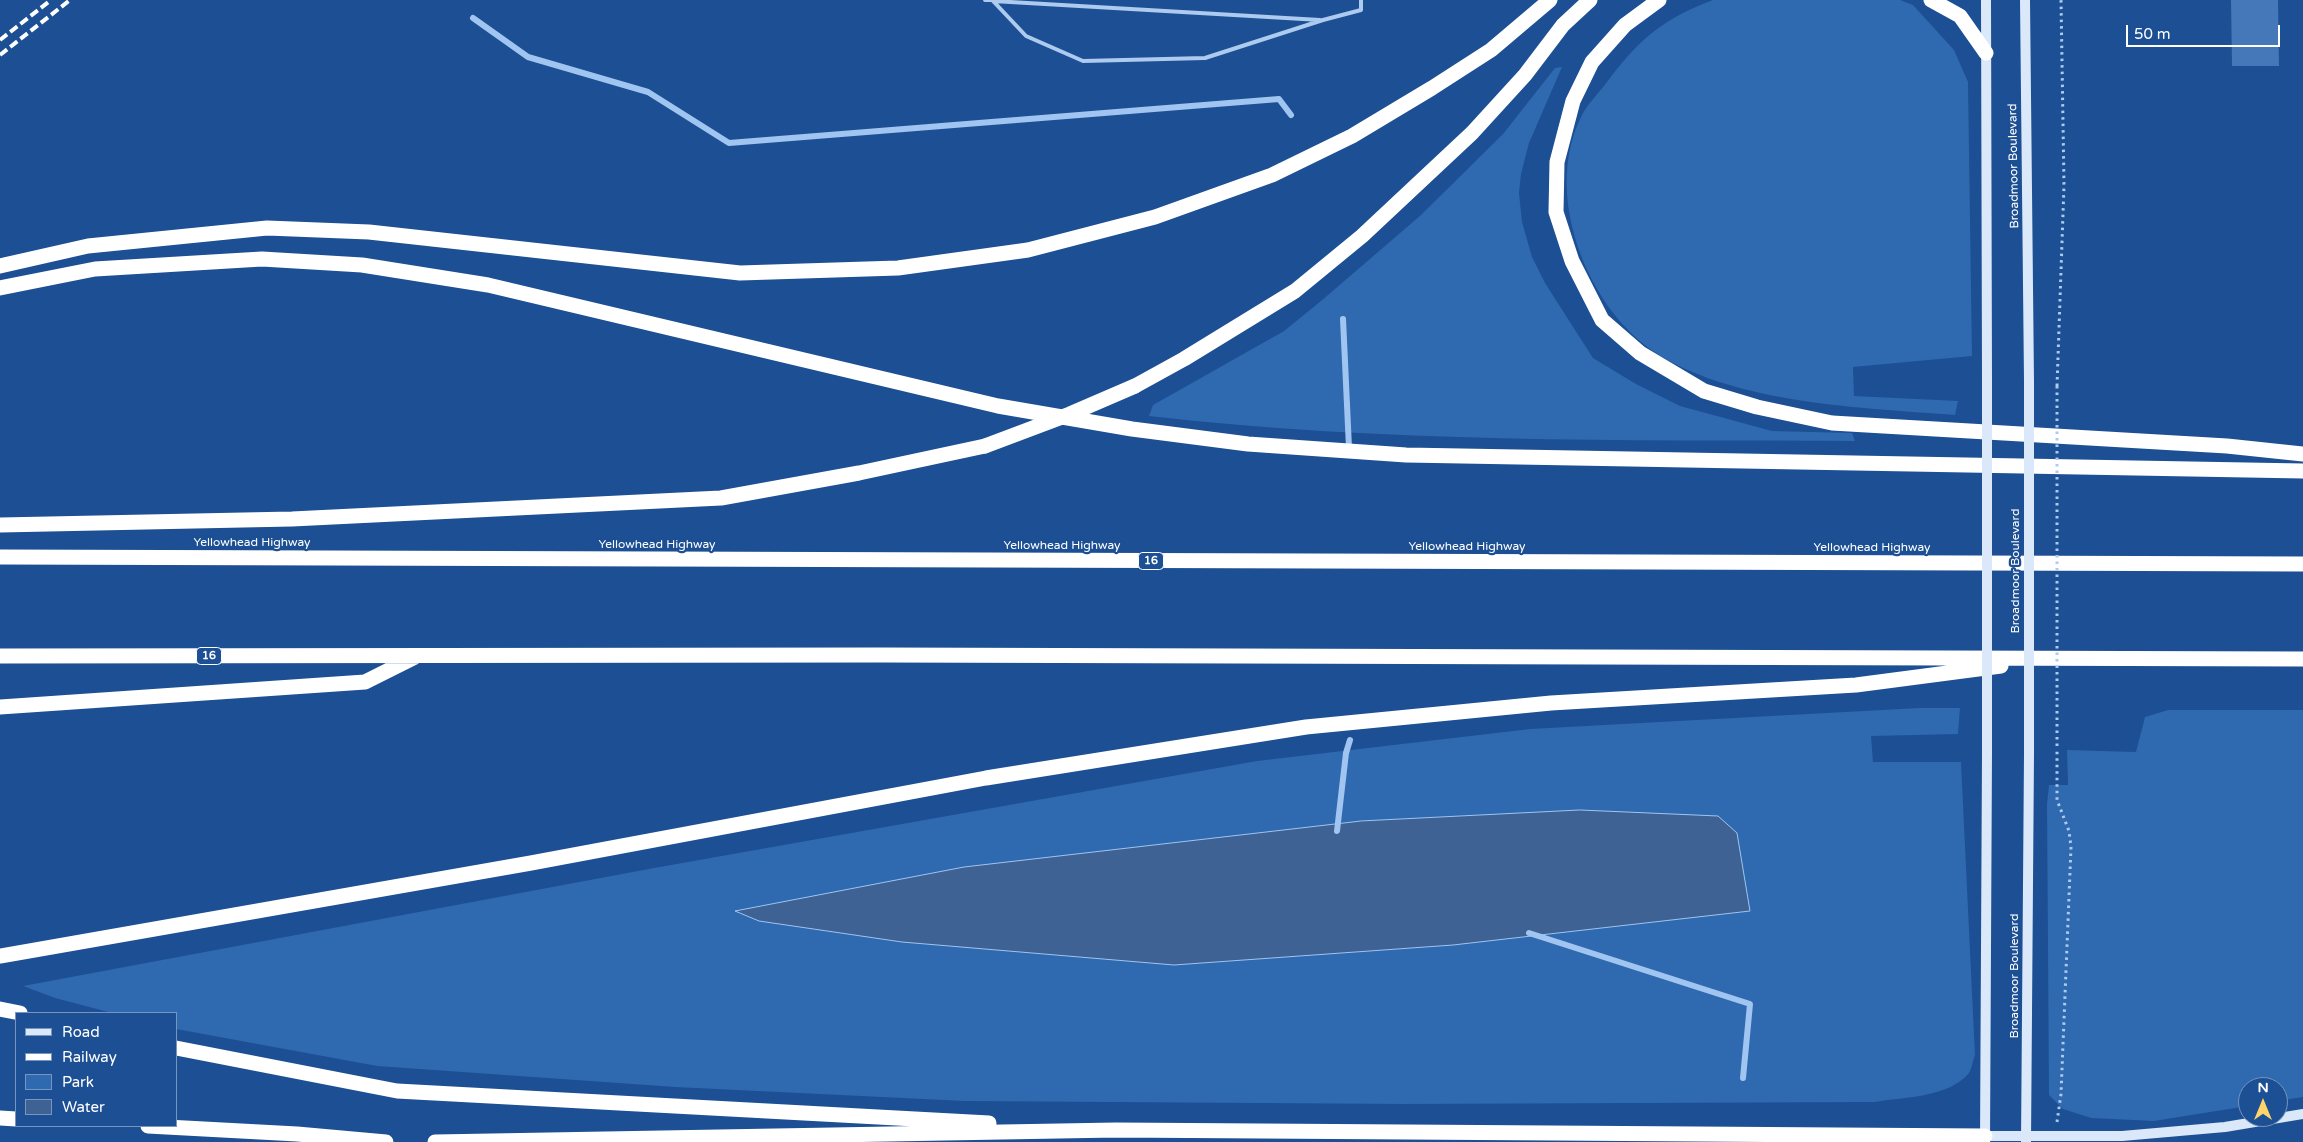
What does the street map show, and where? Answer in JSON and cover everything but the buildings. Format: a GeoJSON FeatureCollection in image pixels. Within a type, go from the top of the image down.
{"type":"FeatureCollection","features":[{"type":"Feature","properties":{"kind":"highway"},"geometry":{"type":"LineString","coordinates":[[0,266],[88,246],[267,228],[369,232],[740,273],[898,268],[1028,250],[1155,216],[1272,174],[1352,136],[1491,50],[1550,0]]}},
{"type":"Feature","properties":{"kind":"highway"},"geometry":{"type":"LineString","coordinates":[[0,526],[292,520],[721,498],[859,473],[984,446],[1070,414],[1135,386],[1191,355],[1295,291],[1362,236],[1472,133],[1525,76],[1563,25],[1590,0]]}},
{"type":"Feature","properties":{"kind":"highway"},"geometry":{"type":"LineString","coordinates":[[1659,0],[1625,25],[1592,62],[1573,101],[1557,162],[1556,212],[1572,261],[1602,320],[1640,353],[1704,391],[1757,407],[1832,424],[2227,446],[2303,454]]}},
{"type":"Feature","properties":{"kind":"highway"},"geometry":{"type":"LineString","coordinates":[[1931,0],[1960,16],[1986,53]]}},
{"type":"Feature","properties":{"kind":"highway"},"geometry":{"type":"LineString","coordinates":[[0,288],[95,269],[262,259],[362,265],[488,285],[998,406],[1132,429],[1248,444],[1406,455],[2303,471]]}},
{"type":"Feature","properties":{"kind":"highway","name":"Yellowhead Highway"},"geometry":{"type":"LineString","coordinates":[[0,557],[2303,564]]}},
{"type":"Feature","properties":{"kind":"highway"},"geometry":{"type":"LineString","coordinates":[[0,708],[365,682],[418,655]]}},
{"type":"Feature","properties":{"kind":"highway","name":"16"},"geometry":{"type":"LineString","coordinates":[[0,656],[418,655],[2303,659]]}},
{"type":"Feature","properties":{"kind":"highway"},"geometry":{"type":"LineString","coordinates":[[0,956],[541,861],[986,778],[1306,727],[1551,703],[1856,685],[2062,658]]}},
{"type":"Feature","properties":{"kind":"highway"},"geometry":{"type":"LineString","coordinates":[[0,1009],[15,1012]]}},
{"type":"Feature","properties":{"kind":"highway"},"geometry":{"type":"LineString","coordinates":[[178,1048],[397,1091],[1116,1130]]}},
{"type":"Feature","properties":{"kind":"highway"},"geometry":{"type":"LineString","coordinates":[[0,1118],[15,1118]]}},
{"type":"Feature","properties":{"kind":"highway"},"geometry":{"type":"LineString","coordinates":[[167,1127],[297,1134],[386,1142]]}},
{"type":"Feature","properties":{"kind":"highway"},"geometry":{"type":"LineString","coordinates":[[435,1142],[1116,1130],[1430,1131],[1985,1139]]}},
{"type":"Feature","properties":{"kind":"highway"},"geometry":{"type":"LineString","coordinates":[[1797,1136],[1814,1142]]}},
{"type":"Feature","properties":{"kind":"main road"},"geometry":{"type":"LineString","coordinates":[[1986,0],[1987,753],[1985,1139],[2122,1136],[2225,1127],[2303,1114]]}},
{"type":"Feature","properties":{"kind":"main road","name":"Broadmoor Boulevard"},"geometry":{"type":"LineString","coordinates":[[2025,0],[2029,381],[2026,1139]]}},
{"type":"Feature","properties":{"kind":"main road"},"geometry":{"type":"LineString","coordinates":[[2110,1142],[2122,1136]]}},
{"type":"Feature","properties":{"kind":"lane"},"geometry":{"type":"LineString","coordinates":[[985,0],[1323,20]]}},
{"type":"Feature","properties":{"kind":"lane"},"geometry":{"type":"LineString","coordinates":[[993,0],[1026,36],[1083,61],[1205,58],[1323,20],[1361,10],[1361,0]]}},
{"type":"Feature","properties":{"kind":"path"},"geometry":{"type":"LineString","coordinates":[[2054,1137],[2061,1094],[2072,847],[2070,831],[2057,800],[2057,386],[2064,185],[2061,0]]}},
{"type":"Feature","properties":{"kind":"green space"},"geometry":{"type":"Polygon","coordinates":[[[1713,0],[1900,0],[1913,5],[1954,50],[1968,82],[1972,356],[1853,367],[1854,396],[1958,401],[1955,415],[1881,410],[1803,401],[1764,394],[1726,384],[1691,371],[1659,355],[1648,347],[1619,320],[1596,288],[1575,237],[1567,196],[1569,155],[1582,115],[1618,67],[1641,42],[1666,23],[1713,0]]]}},
{"type":"Feature","properties":{"kind":"green space"},"geometry":{"type":"Polygon","coordinates":[[[1562,67],[1529,143],[1521,174],[1519,193],[1522,222],[1532,257],[1545,283],[1593,358],[1636,384],[1680,406],[1772,431],[1852,433],[1855,441],[1590,440],[1413,436],[1237,425],[1149,416],[1153,405],[1284,331],[1321,301],[1421,215],[1503,134],[1555,68],[1562,67]]]}},
{"type":"Feature","properties":{"kind":"green space"},"geometry":{"type":"Polygon","coordinates":[[[1919,708],[1960,708],[1958,734],[1871,736],[1873,762],[1961,762],[1975,1055],[1971,1069],[1960,1081],[1938,1092],[1874,1102],[1404,1104],[964,1101],[675,1087],[377,1066],[178,1029],[178,1012],[108,1012],[55,998],[23,986],[654,868],[1257,761],[1530,729],[1919,708]],[[1580,810],[1361,821],[964,867],[736,911],[759,921],[902,942],[1174,965],[1453,945],[1750,911],[1580,810]]]}},
{"type":"Feature","properties":{"kind":"green space"},"geometry":{"type":"Polygon","coordinates":[[[2168,710],[2303,710],[2303,1097],[2288,1099],[2288,1077],[2238,1077],[2238,1108],[2154,1121],[2091,1118],[2063,1109],[2049,1095],[2047,804],[2049,785],[2068,785],[2067,750],[2136,752],[2145,717],[2168,710]]]}},
{"type":"Feature","properties":{"kind":"water"},"geometry":{"type":"Polygon","coordinates":[[[1580,810],[1718,816],[1737,833],[1750,911],[1453,945],[1174,965],[902,942],[759,921],[735,911],[964,867],[1361,821],[1580,810]]]}},
{"type":"Feature","properties":{"kind":"waterway"},"geometry":{"type":"LineString","coordinates":[[473,18],[528,57],[648,92],[729,143],[1279,99],[1291,115]]}},
{"type":"Feature","properties":{"kind":"waterway"},"geometry":{"type":"LineString","coordinates":[[1343,319],[1349,448]]}},
{"type":"Feature","properties":{"kind":"waterway"},"geometry":{"type":"LineString","coordinates":[[1337,831],[1346,753],[1350,740]]}},
{"type":"Feature","properties":{"kind":"waterway"},"geometry":{"type":"LineString","coordinates":[[1529,933],[1750,1004],[1743,1078]]}},
{"type":"Feature","properties":{"kind":"railway"},"geometry":{"type":"LineString","coordinates":[[0,40],[51,0]]}},
{"type":"Feature","properties":{"kind":"railway"},"geometry":{"type":"LineString","coordinates":[[0,55],[70,0]]}}]}
